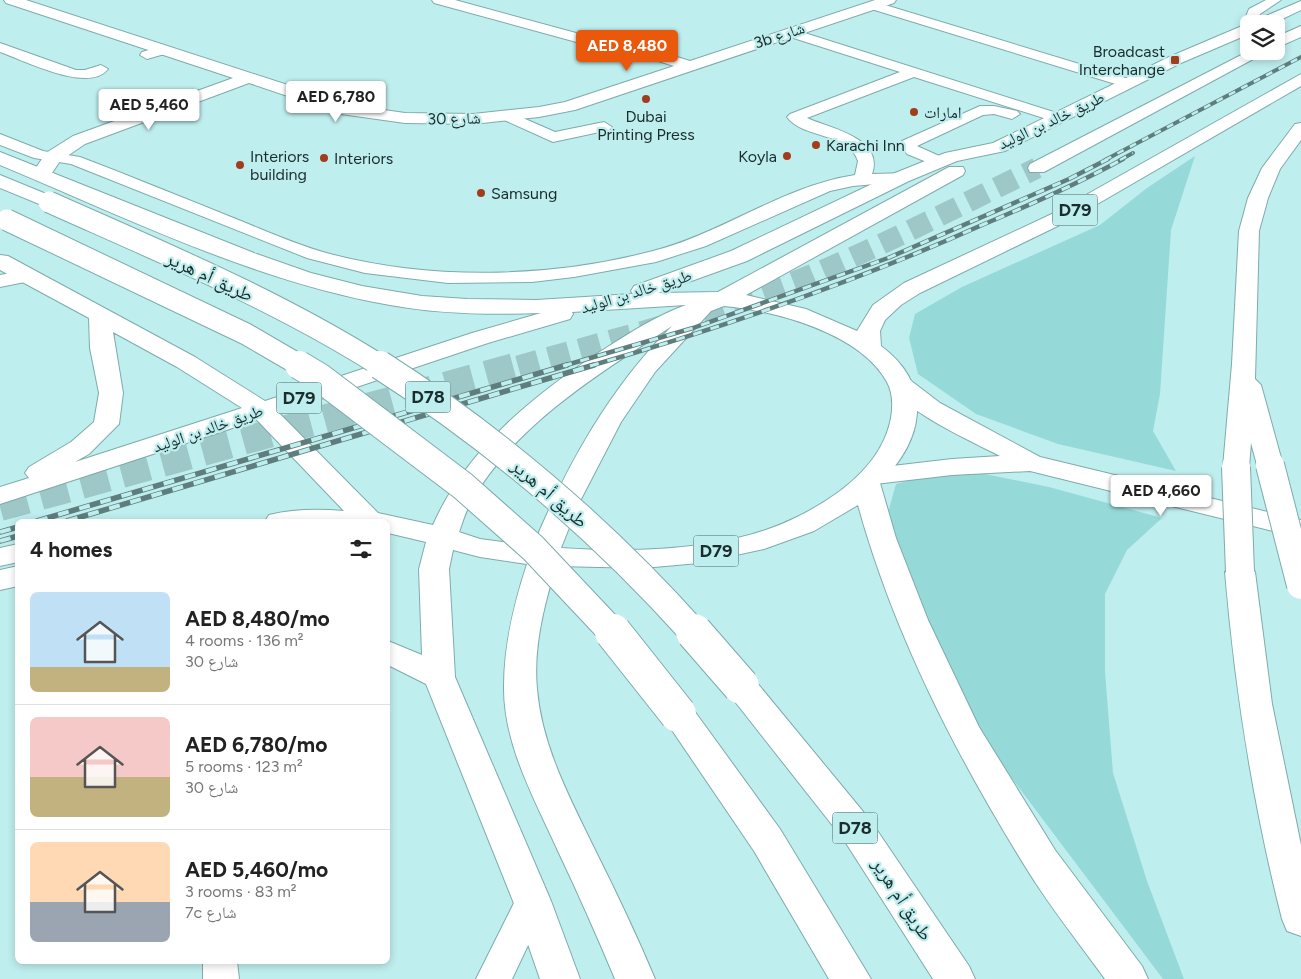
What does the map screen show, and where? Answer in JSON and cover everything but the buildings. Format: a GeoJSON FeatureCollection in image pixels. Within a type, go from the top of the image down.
{"type":"FeatureCollection","features":[{"type":"Feature","properties":{"kind":"main road","name":"شارع 30"},"geometry":{"type":"LineString","coordinates":[[11,0],[155,52],[248,78],[347,110],[374,115],[438,120],[507,116],[569,106],[669,71]]}},
{"type":"Feature","properties":{"kind":"main road"},"geometry":{"type":"LineString","coordinates":[[439,0],[463,6],[485,6],[506,2]]}},
{"type":"Feature","properties":{"kind":"main road","name":"3b شارع"},"geometry":{"type":"LineString","coordinates":[[669,71],[889,0]]}},
{"type":"Feature","properties":{"kind":"main road"},"geometry":{"type":"LineString","coordinates":[[1279,15],[1301,5]]}},
{"type":"Feature","properties":{"kind":"main road"},"geometry":{"type":"LineString","coordinates":[[485,6],[598,43],[669,71]]}},
{"type":"Feature","properties":{"kind":"main road"},"geometry":{"type":"LineString","coordinates":[[1285,39],[1301,31]]}},
{"type":"Feature","properties":{"kind":"main road","name":"طريق خالد بن الوليد"},"geometry":{"type":"LineString","coordinates":[[0,496],[489,336],[688,276],[739,256],[902,177],[966,153],[999,147],[1204,46],[1240,32]]}},
{"type":"Feature","properties":{"kind":"main road"},"geometry":{"type":"LineString","coordinates":[[598,43],[642,51],[688,65]]}},
{"type":"Feature","properties":{"kind":"main road"},"geometry":{"type":"LineString","coordinates":[[1037,168],[1243,60]]}},
{"type":"Feature","properties":{"kind":"main road"},"geometry":{"type":"LineString","coordinates":[[41,175],[53,156],[79,140],[248,78]]}},
{"type":"Feature","properties":{"kind":"main road","name":"D79"},"geometry":{"type":"LineString","coordinates":[[869,349],[868,330],[878,314],[891,302],[912,288],[1061,217],[1301,79]]}},
{"type":"Feature","properties":{"kind":"main road"},"geometry":{"type":"LineString","coordinates":[[1301,128],[1271,168],[1258,198],[1249,232],[1244,364],[1236,466],[1240,572],[1245,636],[1256,714],[1282,849],[1301,919]]}},
{"type":"Feature","properties":{"kind":"main road"},"geometry":{"type":"LineString","coordinates":[[560,979],[532,901],[439,677],[434,569],[442,537],[458,500],[490,456],[528,418],[584,373],[664,320],[690,309],[714,302],[999,147]]}},
{"type":"Feature","properties":{"kind":"main road"},"geometry":{"type":"LineString","coordinates":[[0,158],[240,256],[322,283],[370,295],[424,303],[489,306],[599,303],[655,299],[754,303],[806,317],[840,331],[869,349],[884,361],[901,385],[931,408],[1031,463],[1301,529]]}},
{"type":"Feature","properties":{"kind":"main road","name":"طريق أم هرير"},"geometry":{"type":"LineString","coordinates":[[0,181],[214,276],[344,344],[419,391],[495,446],[573,511],[655,590],[741,686],[857,830],[955,979]]}},
{"type":"Feature","properties":{"kind":"main road","name":"طريق أم هرير"},"geometry":{"type":"LineString","coordinates":[[3,218],[246,334],[319,377],[463,486],[533,548],[604,621],[678,714],[767,840],[851,979]]}},
{"type":"Feature","properties":{"kind":"main road"},"geometry":{"type":"LineString","coordinates":[[0,261],[186,362],[262,410],[374,519]]}},
{"type":"Feature","properties":{"kind":"main road"},"geometry":{"type":"LineString","coordinates":[[635,979],[540,771],[526,729],[519,688],[521,650],[534,590],[545,558],[571,491],[600,435],[638,379],[668,343],[714,302]]}},
{"type":"Feature","properties":{"kind":"main road"},"geometry":{"type":"LineString","coordinates":[[0,491],[55,465],[80,448],[106,424],[111,393],[102,348],[100,315]]}},
{"type":"Feature","properties":{"kind":"main road"},"geometry":{"type":"LineString","coordinates":[[1244,364],[1301,585]]}},
{"type":"Feature","properties":{"kind":"main road","name":"D79"},"geometry":{"type":"LineString","coordinates":[[390,525],[442,537],[481,549],[545,558],[628,561],[680,557],[730,548],[775,536],[814,518],[848,499],[870,479],[890,455],[900,435],[905,415],[901,385]]}},
{"type":"Feature","properties":{"kind":"main road"},"geometry":{"type":"LineString","coordinates":[[1031,463],[952,467],[870,479],[882,538],[913,620],[964,730],[1042,861],[1128,979]]}},
{"type":"Feature","properties":{"kind":"main road","name":"D79"},"geometry":{"type":"LineString","coordinates":[[304,519],[331,519]]}},
{"type":"Feature","properties":{"kind":"main road"},"geometry":{"type":"LineString","coordinates":[[0,557],[15,554]]}},
{"type":"Feature","properties":{"kind":"main road"},"geometry":{"type":"LineString","coordinates":[[0,580],[15,577]]}},
{"type":"Feature","properties":{"kind":"main road"},"geometry":{"type":"LineString","coordinates":[[390,653],[439,677]]}},
{"type":"Feature","properties":{"kind":"lane"},"geometry":{"type":"LineString","coordinates":[[1253,15],[1254,12],[1274,0]]}},
{"type":"Feature","properties":{"kind":"lane"},"geometry":{"type":"LineString","coordinates":[[872,6],[1127,84]]}},
{"type":"Feature","properties":{"kind":"lane"},"geometry":{"type":"LineString","coordinates":[[789,32],[914,72],[1051,121]]}},
{"type":"Feature","properties":{"kind":"lane"},"geometry":{"type":"LineString","coordinates":[[0,47],[74,74],[86,74],[101,69]]}},
{"type":"Feature","properties":{"kind":"lane"},"geometry":{"type":"LineString","coordinates":[[861,180],[866,160],[863,152],[843,138],[795,117],[914,72]]}},
{"type":"Feature","properties":{"kind":"lane"},"geometry":{"type":"LineString","coordinates":[[940,162],[913,151],[908,144],[980,111],[1001,111],[1051,121]]}},
{"type":"Feature","properties":{"kind":"lane"},"geometry":{"type":"LineString","coordinates":[[507,116],[554,137],[604,127]]}},
{"type":"Feature","properties":{"kind":"lane"},"geometry":{"type":"LineString","coordinates":[[0,138],[35,153],[74,160],[325,258],[383,270],[459,277],[550,274],[657,256],[713,236],[824,188],[861,180],[902,177]]}},
{"type":"Feature","properties":{"kind":"lane"},"geometry":{"type":"LineString","coordinates":[[0,281],[28,276]]}},
{"type":"Feature","properties":{"kind":"lane"},"geometry":{"type":"LineString","coordinates":[[494,979],[532,901]]}},
{"type":"Feature","properties":{"kind":"lane"},"geometry":{"type":"LineString","coordinates":[[220,964],[220,979]]}},
{"type":"Feature","properties":{"kind":"shaded area"},"geometry":{"type":"Polygon","coordinates":[[[1195,156],[1171,230],[1160,394],[1153,431],[1176,471],[1058,444],[976,414],[918,374],[909,338],[915,314],[962,287],[1100,225],[1147,188],[1195,156]]]}},
{"type":"Feature","properties":{"kind":"shaded area"},"geometry":{"type":"Polygon","coordinates":[[[975,472],[1049,487],[1162,518],[1127,550],[1105,594],[1105,672],[1113,773],[1147,881],[1184,979],[1163,979],[983,740],[931,648],[886,520],[896,484],[932,474],[975,472]]]}},
{"type":"Feature","properties":{"kind":"tunnel"},"geometry":{"type":"LineString","coordinates":[[518,366],[686,319],[786,285],[881,244],[1037,168]]}},
{"type":"Feature","properties":{"kind":"tunnel"},"geometry":{"type":"LineString","coordinates":[[0,507],[522,365]]}},
{"type":"Feature","properties":{"kind":"railway"},"geometry":{"type":"LineString","coordinates":[[1105,160],[1301,57]]}},
{"type":"Feature","properties":{"kind":"railway"},"geometry":{"type":"LineString","coordinates":[[1120,160],[1133,153]]}},
{"type":"Feature","properties":{"kind":"railway"},"geometry":{"type":"LineString","coordinates":[[563,366],[693,328],[888,258],[1069,179],[1108,159]]}},
{"type":"Feature","properties":{"kind":"railway"},"geometry":{"type":"LineString","coordinates":[[590,366],[690,336],[886,266],[1036,202],[1123,159]]}},
{"type":"Feature","properties":{"kind":"railway"},"geometry":{"type":"LineString","coordinates":[[44,519],[567,365]]}},
{"type":"Feature","properties":{"kind":"railway"},"geometry":{"type":"LineString","coordinates":[[74,519],[594,365]]}},
{"type":"Feature","properties":{"kind":"railway"},"geometry":{"type":"LineString","coordinates":[[0,532],[15,528]]}},
{"type":"Feature","properties":{"kind":"railway"},"geometry":{"type":"LineString","coordinates":[[0,541],[15,537]]}},
{"type":"Feature","properties":{"kind":"place","name":"Broadcast Interchange"},"geometry":{"type":"Point","coordinates":[1175,60]}},
{"type":"Feature","properties":{"kind":"place","name":"Dubai Printing Press"},"geometry":{"type":"Point","coordinates":[646,99]}},
{"type":"Feature","properties":{"kind":"place","name":"امارات"},"geometry":{"type":"Point","coordinates":[914,112]}},
{"type":"Feature","properties":{"kind":"place","name":"Karachi Inn"},"geometry":{"type":"Point","coordinates":[816,145]}},
{"type":"Feature","properties":{"kind":"place","name":"Koyla"},"geometry":{"type":"Point","coordinates":[787,156]}},
{"type":"Feature","properties":{"kind":"place","name":"Interiors"},"geometry":{"type":"Point","coordinates":[324,158]}},
{"type":"Feature","properties":{"kind":"place","name":"Interiors building"},"geometry":{"type":"Point","coordinates":[240,165]}},
{"type":"Feature","properties":{"kind":"place","name":"Samsung"},"geometry":{"type":"Point","coordinates":[481,193]}}]}
